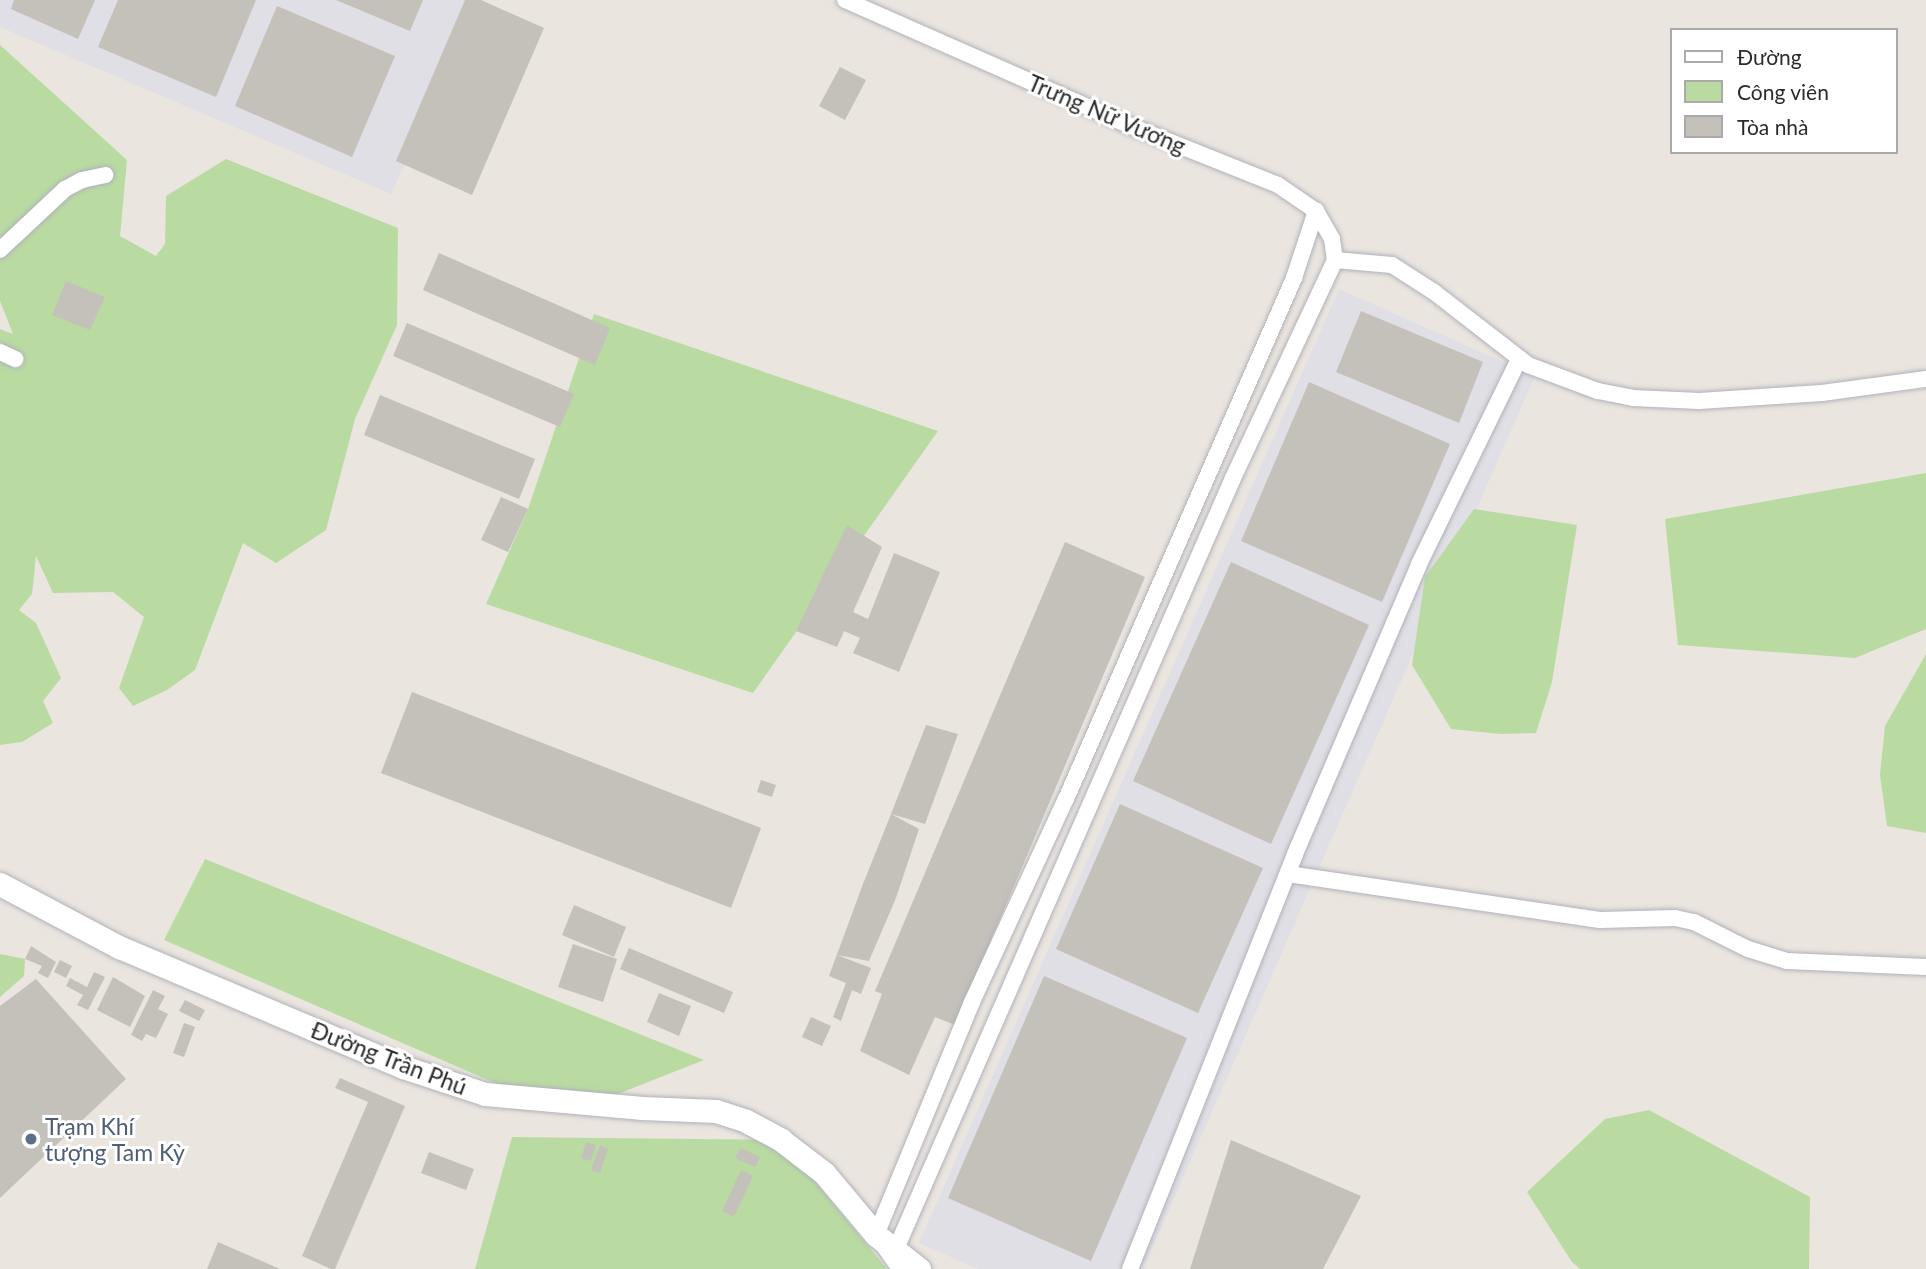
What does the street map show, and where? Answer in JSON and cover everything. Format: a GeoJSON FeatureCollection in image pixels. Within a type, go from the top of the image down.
{"type":"FeatureCollection","features":[{"type":"Feature","properties":{"kind":"main road","name":"Đường Trần Phú"},"geometry":{"type":"LineString","coordinates":[[0,884],[119,947],[403,1067],[485,1094],[642,1108],[716,1111],[746,1121],[781,1140],[824,1173],[897,1260],[919,1269]]}},
{"type":"Feature","properties":{"kind":"street","name":"Trưng Nữ Vương"},"geometry":{"type":"LineString","coordinates":[[845,0],[1128,125],[1278,185],[1316,211],[1332,239],[1335,260]]}},
{"type":"Feature","properties":{"kind":"street"},"geometry":{"type":"LineString","coordinates":[[0,250],[65,189],[82,180],[105,175]]}},
{"type":"Feature","properties":{"kind":"street"},"geometry":{"type":"LineString","coordinates":[[876,1235],[972,1002],[1071,787],[1289,290],[1316,211]]}},
{"type":"Feature","properties":{"kind":"street"},"geometry":{"type":"LineString","coordinates":[[897,1260],[1227,490],[1335,260],[1392,264],[1434,292],[1519,359],[1545,373],[1598,391],[1633,398],[1671,400],[1822,393],[1926,379]]}},
{"type":"Feature","properties":{"kind":"street"},"geometry":{"type":"LineString","coordinates":[[1130,1269],[1288,874],[1419,564],[1519,359]]}},
{"type":"Feature","properties":{"kind":"street"},"geometry":{"type":"LineString","coordinates":[[1288,874],[1600,920],[1675,918],[1694,922],[1748,949],[1787,961],[1926,967]]}},
{"type":"Feature","properties":{"kind":"shaded area"},"geometry":{"type":"Polygon","coordinates":[[[0,0],[481,0],[391,194],[0,27],[0,0]]]}},
{"type":"Feature","properties":{"kind":"shaded area"},"geometry":{"type":"Polygon","coordinates":[[[1339,289],[1535,376],[1143,1269],[978,1269],[919,1243],[1339,289]]]}},
{"type":"Feature","properties":{"kind":"green space"},"geometry":{"type":"Polygon","coordinates":[[[0,45],[127,160],[120,236],[156,256],[165,244],[166,196],[226,159],[398,228],[397,325],[355,419],[326,530],[276,563],[243,543],[195,670],[167,690],[133,706],[119,688],[144,617],[113,592],[53,593],[36,556],[32,594],[19,610],[36,623],[61,678],[43,701],[53,723],[22,742],[0,745],[0,329],[13,334],[0,301],[0,45]]]}},
{"type":"Feature","properties":{"kind":"green space"},"geometry":{"type":"Polygon","coordinates":[[[594,314],[938,431],[753,693],[486,604],[528,509],[594,314]]]}},
{"type":"Feature","properties":{"kind":"green space"},"geometry":{"type":"Polygon","coordinates":[[[1926,473],[1926,629],[1855,658],[1678,645],[1665,519],[1926,473]]]}},
{"type":"Feature","properties":{"kind":"green space"},"geometry":{"type":"Polygon","coordinates":[[[1474,509],[1577,525],[1552,682],[1536,733],[1501,734],[1451,729],[1412,665],[1425,577],[1474,509]]]}},
{"type":"Feature","properties":{"kind":"green space"},"geometry":{"type":"Polygon","coordinates":[[[1926,654],[1926,833],[1887,826],[1880,775],[1885,726],[1926,654]]]}},
{"type":"Feature","properties":{"kind":"green space"},"geometry":{"type":"Polygon","coordinates":[[[205,859],[704,1060],[567,1114],[164,940],[205,859]]]}},
{"type":"Feature","properties":{"kind":"green space"},"geometry":{"type":"Polygon","coordinates":[[[0,954],[25,959],[24,976],[0,997],[0,954]]]}},
{"type":"Feature","properties":{"kind":"green space"},"geometry":{"type":"Polygon","coordinates":[[[1649,1110],[1810,1197],[1809,1269],[1580,1269],[1572,1262],[1527,1192],[1605,1119],[1649,1110]]]}},
{"type":"Feature","properties":{"kind":"green space"},"geometry":{"type":"Polygon","coordinates":[[[512,1137],[781,1140],[887,1269],[475,1269],[512,1137]]]}},
{"type":"Feature","properties":{"kind":"building"},"geometry":{"type":"Polygon","coordinates":[[[14,0],[95,0],[78,39],[11,9],[14,0]]]}},
{"type":"Feature","properties":{"kind":"building"},"geometry":{"type":"Polygon","coordinates":[[[118,0],[256,0],[216,97],[98,47],[118,0]]]}},
{"type":"Feature","properties":{"kind":"building"},"geometry":{"type":"Polygon","coordinates":[[[336,0],[423,0],[410,31],[336,0]]]}},
{"type":"Feature","properties":{"kind":"building"},"geometry":{"type":"Polygon","coordinates":[[[465,0],[481,0],[544,28],[472,195],[396,161],[465,0]]]}},
{"type":"Feature","properties":{"kind":"building"},"geometry":{"type":"Polygon","coordinates":[[[277,6],[395,56],[352,157],[235,106],[277,6]]]}},
{"type":"Feature","properties":{"kind":"building"},"geometry":{"type":"Polygon","coordinates":[[[840,67],[866,80],[845,120],[819,106],[840,67]]]}},
{"type":"Feature","properties":{"kind":"building"},"geometry":{"type":"Polygon","coordinates":[[[439,253],[610,328],[595,365],[423,290],[439,253]]]}},
{"type":"Feature","properties":{"kind":"building"},"geometry":{"type":"Polygon","coordinates":[[[66,281],[105,297],[90,330],[52,315],[66,281]]]}},
{"type":"Feature","properties":{"kind":"building"},"geometry":{"type":"Polygon","coordinates":[[[1361,311],[1483,362],[1459,423],[1336,372],[1361,311]]]}},
{"type":"Feature","properties":{"kind":"building"},"geometry":{"type":"Polygon","coordinates":[[[407,323],[574,394],[560,427],[393,356],[407,323]]]}},
{"type":"Feature","properties":{"kind":"building"},"geometry":{"type":"Polygon","coordinates":[[[1309,382],[1450,444],[1382,602],[1241,541],[1309,382]]]}},
{"type":"Feature","properties":{"kind":"building"},"geometry":{"type":"Polygon","coordinates":[[[380,395],[535,459],[519,499],[364,435],[380,395]]]}},
{"type":"Feature","properties":{"kind":"building"},"geometry":{"type":"Polygon","coordinates":[[[501,497],[528,509],[508,552],[481,540],[501,497]]]}},
{"type":"Feature","properties":{"kind":"building"},"geometry":{"type":"Polygon","coordinates":[[[847,525],[882,547],[853,612],[868,619],[894,553],[940,572],[899,672],[853,653],[860,638],[844,631],[837,647],[796,631],[847,525]]]}},
{"type":"Feature","properties":{"kind":"building"},"geometry":{"type":"Polygon","coordinates":[[[1065,542],[1145,577],[955,1025],[935,1017],[909,1075],[860,1051],[882,994],[875,991],[1065,542]]]}},
{"type":"Feature","properties":{"kind":"building"},"geometry":{"type":"Polygon","coordinates":[[[1231,562],[1369,625],[1271,844],[1133,781],[1231,562]]]}},
{"type":"Feature","properties":{"kind":"building"},"geometry":{"type":"Polygon","coordinates":[[[412,692],[761,828],[731,908],[381,773],[412,692]]]}},
{"type":"Feature","properties":{"kind":"building"},"geometry":{"type":"Polygon","coordinates":[[[926,725],[958,734],[925,824],[891,814],[926,725]]]}},
{"type":"Feature","properties":{"kind":"building"},"geometry":{"type":"Polygon","coordinates":[[[761,780],[776,785],[772,797],[757,792],[761,780]]]}},
{"type":"Feature","properties":{"kind":"building"},"geometry":{"type":"Polygon","coordinates":[[[1120,804],[1263,868],[1198,1013],[1056,949],[1120,804]]]}},
{"type":"Feature","properties":{"kind":"building"},"geometry":{"type":"Polygon","coordinates":[[[891,814],[919,829],[896,898],[869,961],[837,955],[871,968],[861,994],[852,990],[841,1021],[833,1017],[846,983],[829,976],[863,884],[891,814]]]}},
{"type":"Feature","properties":{"kind":"building"},"geometry":{"type":"Polygon","coordinates":[[[574,905],[626,927],[614,957],[562,935],[574,905]]]}},
{"type":"Feature","properties":{"kind":"building"},"geometry":{"type":"Polygon","coordinates":[[[573,944],[617,959],[603,1002],[558,987],[573,944]]]}},
{"type":"Feature","properties":{"kind":"building"},"geometry":{"type":"Polygon","coordinates":[[[31,946],[56,962],[48,978],[38,973],[42,966],[25,959],[31,946]]]}},
{"type":"Feature","properties":{"kind":"building"},"geometry":{"type":"Polygon","coordinates":[[[629,948],[733,992],[724,1013],[620,969],[629,948]]]}},
{"type":"Feature","properties":{"kind":"building"},"geometry":{"type":"Polygon","coordinates":[[[60,960],[72,966],[66,978],[54,972],[60,960]]]}},
{"type":"Feature","properties":{"kind":"building"},"geometry":{"type":"Polygon","coordinates":[[[94,972],[105,977],[88,1010],[77,1005],[83,995],[66,986],[70,978],[87,987],[94,972]]]}},
{"type":"Feature","properties":{"kind":"building"},"geometry":{"type":"Polygon","coordinates":[[[1044,976],[1187,1038],[1091,1261],[948,1198],[1044,976]]]}},
{"type":"Feature","properties":{"kind":"building"},"geometry":{"type":"Polygon","coordinates":[[[113,977],[145,996],[130,1027],[97,1010],[113,977]]]}},
{"type":"Feature","properties":{"kind":"building","name":"Trạm Khí tượng Tam Kỳ"},"geometry":{"type":"Polygon","coordinates":[[[36,979],[126,1079],[0,1198],[0,1006],[36,979]]]}},
{"type":"Feature","properties":{"kind":"building"},"geometry":{"type":"Polygon","coordinates":[[[153,990],[165,996],[158,1009],[168,1014],[156,1038],[146,1034],[142,1041],[131,1035],[153,990]]]}},
{"type":"Feature","properties":{"kind":"building"},"geometry":{"type":"Polygon","coordinates":[[[659,993],[691,1006],[679,1036],[647,1022],[659,993]]]}},
{"type":"Feature","properties":{"kind":"building"},"geometry":{"type":"Polygon","coordinates":[[[185,1000],[205,1010],[199,1021],[179,1011],[185,1000]]]}},
{"type":"Feature","properties":{"kind":"building"},"geometry":{"type":"Polygon","coordinates":[[[811,1017],[831,1026],[822,1046],[802,1037],[811,1017]]]}},
{"type":"Feature","properties":{"kind":"building"},"geometry":{"type":"Polygon","coordinates":[[[184,1023],[195,1027],[184,1057],[173,1053],[184,1023]]]}},
{"type":"Feature","properties":{"kind":"building"},"geometry":{"type":"Polygon","coordinates":[[[340,1078],[405,1106],[335,1269],[331,1269],[302,1256],[368,1102],[335,1088],[340,1078]]]}},
{"type":"Feature","properties":{"kind":"building"},"geometry":{"type":"Polygon","coordinates":[[[1231,1140],[1361,1196],[1323,1269],[1190,1269],[1231,1140]]]}},
{"type":"Feature","properties":{"kind":"building"},"geometry":{"type":"Polygon","coordinates":[[[586,1142],[596,1145],[591,1161],[581,1158],[586,1142]]]}},
{"type":"Feature","properties":{"kind":"building"},"geometry":{"type":"Polygon","coordinates":[[[600,1145],[608,1149],[600,1173],[591,1170],[600,1145]]]}},
{"type":"Feature","properties":{"kind":"building"},"geometry":{"type":"Polygon","coordinates":[[[741,1148],[760,1157],[755,1167],[735,1158],[741,1148]]]}},
{"type":"Feature","properties":{"kind":"building"},"geometry":{"type":"Polygon","coordinates":[[[429,1152],[474,1169],[466,1190],[421,1173],[429,1152]]]}},
{"type":"Feature","properties":{"kind":"building"},"geometry":{"type":"Polygon","coordinates":[[[741,1170],[753,1176],[734,1217],[722,1211],[741,1170]]]}},
{"type":"Feature","properties":{"kind":"building"},"geometry":{"type":"Polygon","coordinates":[[[218,1242],[264,1262],[280,1269],[207,1269],[218,1242]]]}},
{"type":"Feature","properties":{"kind":"place","name":"Trạm Khí tượng Tam Kỳ"},"geometry":{"type":"Point","coordinates":[31,1139]}}]}
